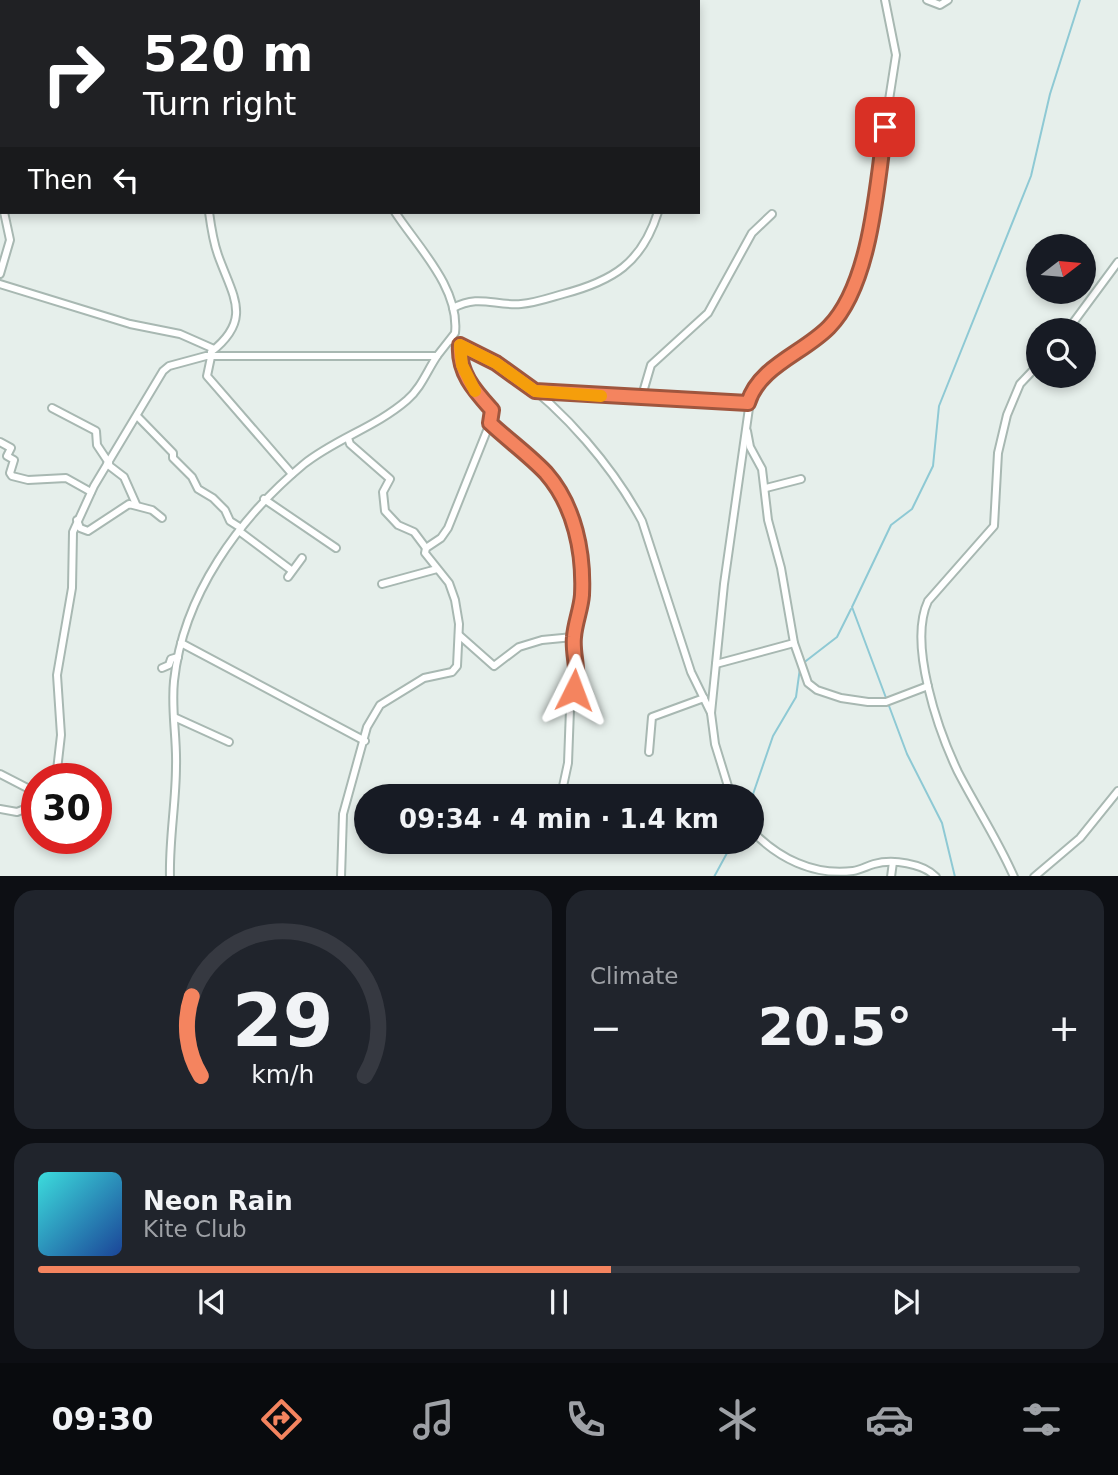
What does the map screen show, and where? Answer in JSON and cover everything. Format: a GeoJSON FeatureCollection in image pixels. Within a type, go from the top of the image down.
{"type":"FeatureCollection","features":[{"type":"Feature","properties":{"kind":"street"},"geometry":{"type":"LineString","coordinates":[[727,784],[715,744],[711,713],[747,406],[751,394],[764,378],[818,337],[841,313],[871,237],[875,190],[896,55],[885,0]]}},
{"type":"Feature","properties":{"kind":"street"},"geometry":{"type":"LineString","coordinates":[[927,0],[940,5],[948,0]]}},
{"type":"Feature","properties":{"kind":"street"},"geometry":{"type":"LineString","coordinates":[[0,274],[10,240],[4,214]]}},
{"type":"Feature","properties":{"kind":"street"},"geometry":{"type":"LineString","coordinates":[[209,214],[213,238],[238,309],[227,339],[208,357],[207,376],[292,474]]}},
{"type":"Feature","properties":{"kind":"street"},"geometry":{"type":"LineString","coordinates":[[170,876],[169,835],[176,765],[174,717],[178,657],[181,643],[211,572],[264,499],[311,458],[406,401],[437,356],[452,341],[456,323],[453,308],[432,265],[396,214]]}},
{"type":"Feature","properties":{"kind":"street"},"geometry":{"type":"LineString","coordinates":[[453,308],[473,299],[508,304],[534,302],[583,289],[616,274],[646,245],[657,214]]}},
{"type":"Feature","properties":{"kind":"street"},"geometry":{"type":"LineString","coordinates":[[641,399],[651,365],[708,313],[752,233],[772,214]]}},
{"type":"Feature","properties":{"kind":"street"},"geometry":{"type":"LineString","coordinates":[[1077,318],[1118,262]]}},
{"type":"Feature","properties":{"kind":"street"},"geometry":{"type":"LineString","coordinates":[[0,284],[130,324],[180,334],[214,349]]}},
{"type":"Feature","properties":{"kind":"street"},"geometry":{"type":"LineString","coordinates":[[452,341],[496,363],[535,391],[587,446],[631,500],[642,521],[691,672],[711,713]]}},
{"type":"Feature","properties":{"kind":"street"},"geometry":{"type":"LineString","coordinates":[[426,548],[441,538],[448,528],[490,423],[492,410],[470,385],[459,355],[460,345]]}},
{"type":"Feature","properties":{"kind":"street"},"geometry":{"type":"LineString","coordinates":[[58,763],[61,735],[57,675],[72,588],[71,554],[76,520],[163,371],[169,366],[208,357],[437,356]]}},
{"type":"Feature","properties":{"kind":"street"},"geometry":{"type":"LineString","coordinates":[[1013,876],[988,822],[958,771],[928,686],[921,615],[928,601],[994,526],[998,453],[1007,415],[1020,383],[1026,377]]}},
{"type":"Feature","properties":{"kind":"street"},"geometry":{"type":"LineString","coordinates":[[535,391],[747,406]]}},
{"type":"Feature","properties":{"kind":"street"},"geometry":{"type":"LineString","coordinates":[[747,406],[750,447],[762,469],[768,520],[781,568],[794,643],[808,683],[828,694],[855,701],[886,702],[928,686]]}},
{"type":"Feature","properties":{"kind":"street"},"geometry":{"type":"LineString","coordinates":[[52,408],[96,431],[97,445],[108,463],[124,477],[136,504]]}},
{"type":"Feature","properties":{"kind":"street"},"geometry":{"type":"LineString","coordinates":[[138,417],[173,453],[198,489],[213,498],[225,510],[230,521],[289,573],[302,558]]}},
{"type":"Feature","properties":{"kind":"street"},"geometry":{"type":"LineString","coordinates":[[490,423],[548,475],[561,495],[576,529],[583,565],[582,599],[573,637],[578,678],[567,728],[568,763],[564,784]]}},
{"type":"Feature","properties":{"kind":"street"},"geometry":{"type":"LineString","coordinates":[[341,876],[343,814],[367,727],[380,705],[424,678],[456,669],[459,635],[452,591],[426,556],[426,548],[414,531],[398,526],[385,511],[383,492],[390,479],[350,444],[348,438]]}},
{"type":"Feature","properties":{"kind":"street"},"geometry":{"type":"LineString","coordinates":[[0,442],[11,448],[7,456],[14,460],[10,473],[12,476],[28,480],[66,478],[91,492]]}},
{"type":"Feature","properties":{"kind":"street"},"geometry":{"type":"LineString","coordinates":[[766,488],[801,479]]}},
{"type":"Feature","properties":{"kind":"street"},"geometry":{"type":"LineString","coordinates":[[264,499],[336,548]]}},
{"type":"Feature","properties":{"kind":"street"},"geometry":{"type":"LineString","coordinates":[[76,520],[80,528],[88,531],[121,507],[136,504],[152,510],[162,518]]}},
{"type":"Feature","properties":{"kind":"street"},"geometry":{"type":"LineString","coordinates":[[383,584],[437,569]]}},
{"type":"Feature","properties":{"kind":"street"},"geometry":{"type":"LineString","coordinates":[[459,635],[494,666],[519,647],[542,640],[573,637]]}},
{"type":"Feature","properties":{"kind":"street"},"geometry":{"type":"LineString","coordinates":[[181,643],[365,741]]}},
{"type":"Feature","properties":{"kind":"street"},"geometry":{"type":"LineString","coordinates":[[716,664],[794,643]]}},
{"type":"Feature","properties":{"kind":"street"},"geometry":{"type":"LineString","coordinates":[[162,668],[169,665],[171,659],[178,657]]}},
{"type":"Feature","properties":{"kind":"street"},"geometry":{"type":"LineString","coordinates":[[649,752],[652,717],[704,698]]}},
{"type":"Feature","properties":{"kind":"street"},"geometry":{"type":"LineString","coordinates":[[174,717],[229,742]]}},
{"type":"Feature","properties":{"kind":"street"},"geometry":{"type":"LineString","coordinates":[[0,774],[21,785]]}},
{"type":"Feature","properties":{"kind":"street"},"geometry":{"type":"LineString","coordinates":[[1035,876],[1080,838],[1118,791]]}},
{"type":"Feature","properties":{"kind":"street"},"geometry":{"type":"LineString","coordinates":[[0,809],[21,810]]}},
{"type":"Feature","properties":{"kind":"street"},"geometry":{"type":"LineString","coordinates":[[764,844],[796,864],[827,871],[855,871],[893,862],[924,868],[935,876]]}},
{"type":"Feature","properties":{"kind":"street"},"geometry":{"type":"LineString","coordinates":[[891,876],[893,862]]}},
{"type":"Feature","properties":{"kind":"waterway"},"geometry":{"type":"LineString","coordinates":[[955,876],[942,823],[907,754],[852,607],[891,525],[912,509],[933,466],[939,406],[1031,176],[1050,94],[1080,0]]}},
{"type":"Feature","properties":{"kind":"waterway"},"geometry":{"type":"LineString","coordinates":[[802,664],[837,637],[851,609]]}},
{"type":"Feature","properties":{"kind":"waterway"},"geometry":{"type":"LineString","coordinates":[[756,784],[773,736],[796,697],[800,668]]}},
{"type":"Feature","properties":{"kind":"waterway"},"geometry":{"type":"LineString","coordinates":[[715,876],[726,854]]}},
{"type":"Feature","properties":{"kind":"slow traffic"},"geometry":{"type":"LineString","coordinates":[[475,391],[462,365],[460,345],[513,373],[535,391],[601,396]]}},
{"type":"Feature","properties":{"kind":"route"},"geometry":{"type":"LineString","coordinates":[[574,690],[578,678],[573,637],[582,599],[583,565],[576,529],[561,495],[548,475],[490,423],[492,410],[470,385],[459,355],[460,345],[513,373],[535,391],[748,403],[755,386],[777,365],[818,337],[841,313],[871,237],[885,127]]}}]}
